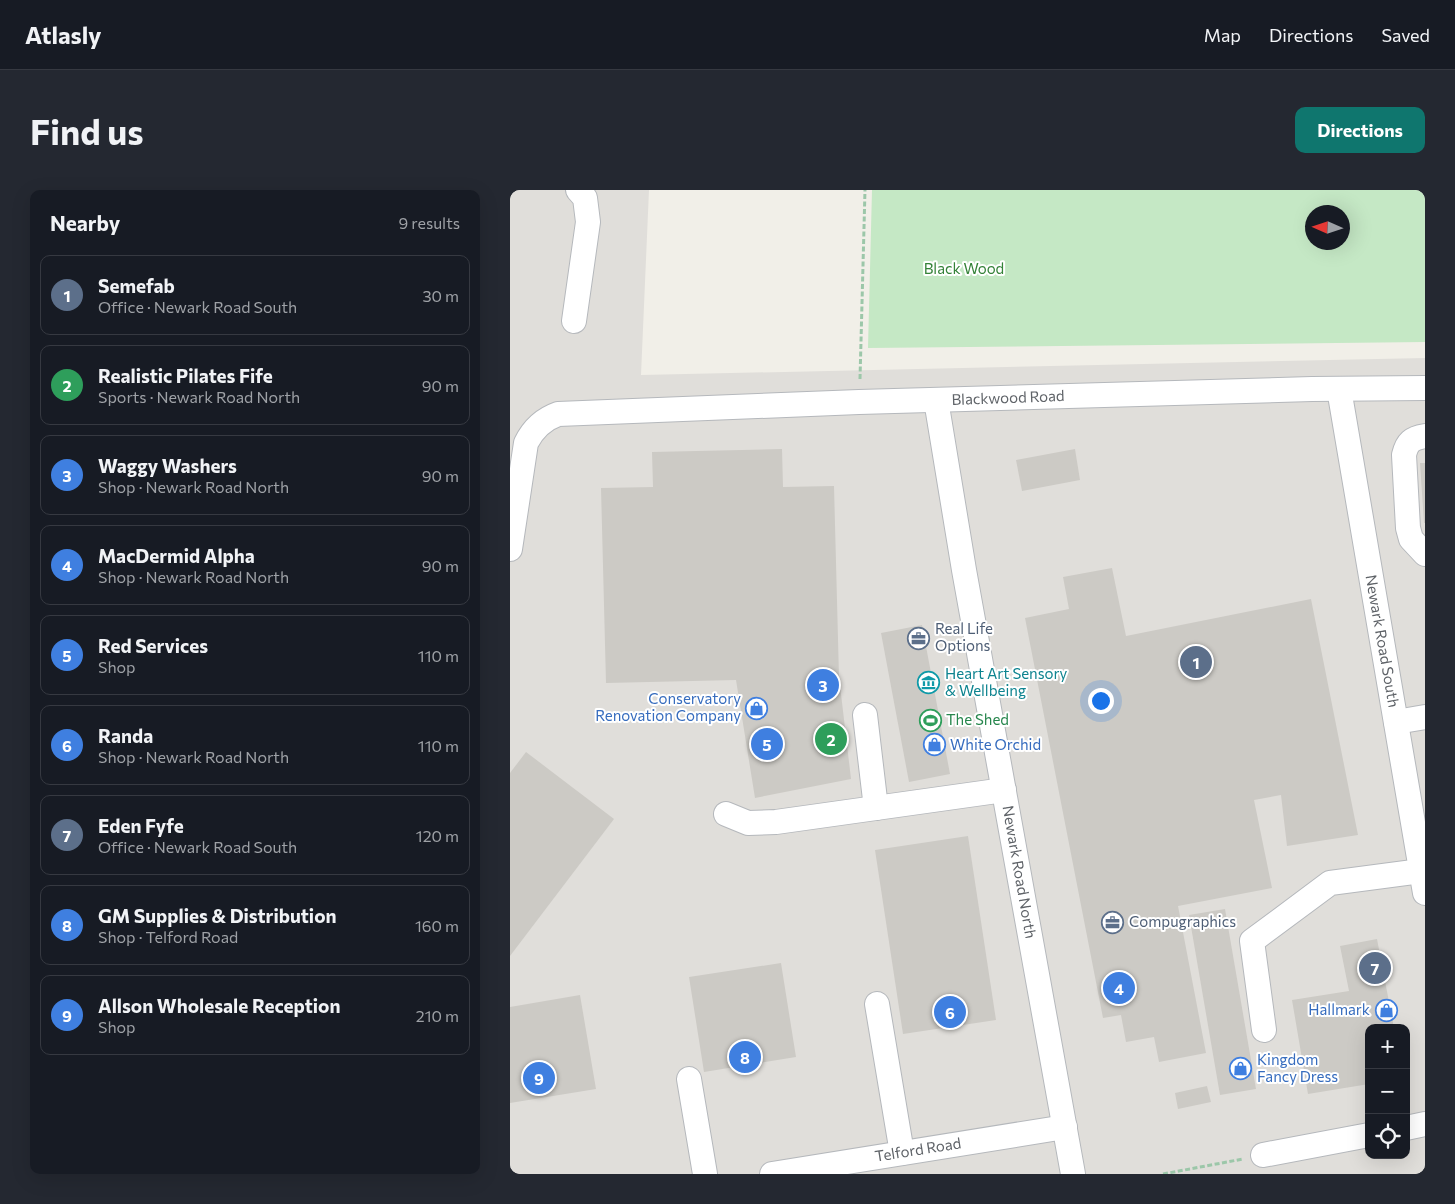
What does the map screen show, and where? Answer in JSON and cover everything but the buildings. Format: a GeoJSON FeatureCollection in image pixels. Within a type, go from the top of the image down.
{"type":"FeatureCollection","features":[{"type":"Feature","properties":{"kind":"street"},"geometry":{"type":"LineString","coordinates":[[574,321],[588,222],[585,198],[578,190]]}},
{"type":"Feature","properties":{"kind":"street","name":"Blackwood Road"},"geometry":{"type":"LineString","coordinates":[[510,549],[524,452],[530,435],[551,416],[569,412],[859,402],[1425,388]]}},
{"type":"Feature","properties":{"kind":"street","name":"Newark Road South"},"geometry":{"type":"LineString","coordinates":[[1339,389],[1423,882]]}},
{"type":"Feature","properties":{"kind":"street","name":"Newark Road North"},"geometry":{"type":"LineString","coordinates":[[936,400],[964,570],[1073,1174]]}},
{"type":"Feature","properties":{"kind":"street"},"geometry":{"type":"LineString","coordinates":[[1425,436],[1412,439],[1406,446],[1404,455],[1408,528],[1411,539],[1425,554]]}},
{"type":"Feature","properties":{"kind":"street"},"geometry":{"type":"LineString","coordinates":[[864,715],[876,808]]}},
{"type":"Feature","properties":{"kind":"street"},"geometry":{"type":"LineString","coordinates":[[1396,722],[1425,717]]}},
{"type":"Feature","properties":{"kind":"street"},"geometry":{"type":"LineString","coordinates":[[726,814],[748,823],[776,822],[1004,790]]}},
{"type":"Feature","properties":{"kind":"street"},"geometry":{"type":"LineString","coordinates":[[1264,1030],[1252,941],[1330,883],[1423,882]]}},
{"type":"Feature","properties":{"kind":"street"},"geometry":{"type":"LineString","coordinates":[[877,1004],[902,1153]]}},
{"type":"Feature","properties":{"kind":"street"},"geometry":{"type":"LineString","coordinates":[[689,1079],[705,1174]]}},
{"type":"Feature","properties":{"kind":"street"},"geometry":{"type":"LineString","coordinates":[[1410,1127],[1425,1124]]}},
{"type":"Feature","properties":{"kind":"street","name":"Telford Road"},"geometry":{"type":"LineString","coordinates":[[772,1174],[841,1168],[902,1153],[1065,1127]]}},
{"type":"Feature","properties":{"kind":"street"},"geometry":{"type":"LineString","coordinates":[[1263,1155],[1365,1136]]}},
{"type":"Feature","properties":{"kind":"path"},"geometry":{"type":"LineString","coordinates":[[859,402],[866,190]]}},
{"type":"Feature","properties":{"kind":"path"},"geometry":{"type":"LineString","coordinates":[[1163,1174],[1263,1155]]}},
{"type":"Feature","properties":{"kind":"shaded area"},"geometry":{"type":"Polygon","coordinates":[[[510,190],[649,190],[641,375],[1425,358],[1425,1174],[510,1174],[510,190]]]}},
{"type":"Feature","properties":{"kind":"green space","name":"Black Wood"},"geometry":{"type":"Polygon","coordinates":[[[872,190],[1425,190],[1425,342],[868,348],[872,190]]]}},
{"type":"Feature","properties":{"kind":"place","name":"Real Life Options"},"geometry":{"type":"Point","coordinates":[919,638]}},
{"type":"Feature","properties":{"kind":"place","name":"Semefab"},"geometry":{"type":"Point","coordinates":[1196,662]}},
{"type":"Feature","properties":{"kind":"place","name":"Heart Art Sensory & Wellbeing"},"geometry":{"type":"Point","coordinates":[929,683]}},
{"type":"Feature","properties":{"kind":"place","name":"Waggy Washers"},"geometry":{"type":"Point","coordinates":[823,685]}},
{"type":"Feature","properties":{"kind":"place","name":"Conservatory Renovation Company"},"geometry":{"type":"Point","coordinates":[757,708]}},
{"type":"Feature","properties":{"kind":"place","name":"The Shed"},"geometry":{"type":"Point","coordinates":[930,720]}},
{"type":"Feature","properties":{"kind":"place","name":"Realistic Pilates Fife"},"geometry":{"type":"Point","coordinates":[831,739]}},
{"type":"Feature","properties":{"kind":"place","name":"Red Services"},"geometry":{"type":"Point","coordinates":[767,744]}},
{"type":"Feature","properties":{"kind":"place","name":"White Orchid"},"geometry":{"type":"Point","coordinates":[934,745]}},
{"type":"Feature","properties":{"kind":"place","name":"Compugraphics"},"geometry":{"type":"Point","coordinates":[1113,922]}},
{"type":"Feature","properties":{"kind":"place","name":"Eden Fyfe"},"geometry":{"type":"Point","coordinates":[1375,968]}},
{"type":"Feature","properties":{"kind":"place","name":"MacDermid Alpha"},"geometry":{"type":"Point","coordinates":[1119,988]}},
{"type":"Feature","properties":{"kind":"place","name":"Hallmark"},"geometry":{"type":"Point","coordinates":[1386,1010]}},
{"type":"Feature","properties":{"kind":"place","name":"Randa"},"geometry":{"type":"Point","coordinates":[950,1012]}},
{"type":"Feature","properties":{"kind":"place","name":"GM Supplies & Distribution"},"geometry":{"type":"Point","coordinates":[745,1057]}},
{"type":"Feature","properties":{"kind":"place","name":"Kingdom Fancy Dress"},"geometry":{"type":"Point","coordinates":[1241,1069]}},
{"type":"Feature","properties":{"kind":"place","name":"Allson Wholesale Reception"},"geometry":{"type":"Point","coordinates":[539,1078]}}]}
